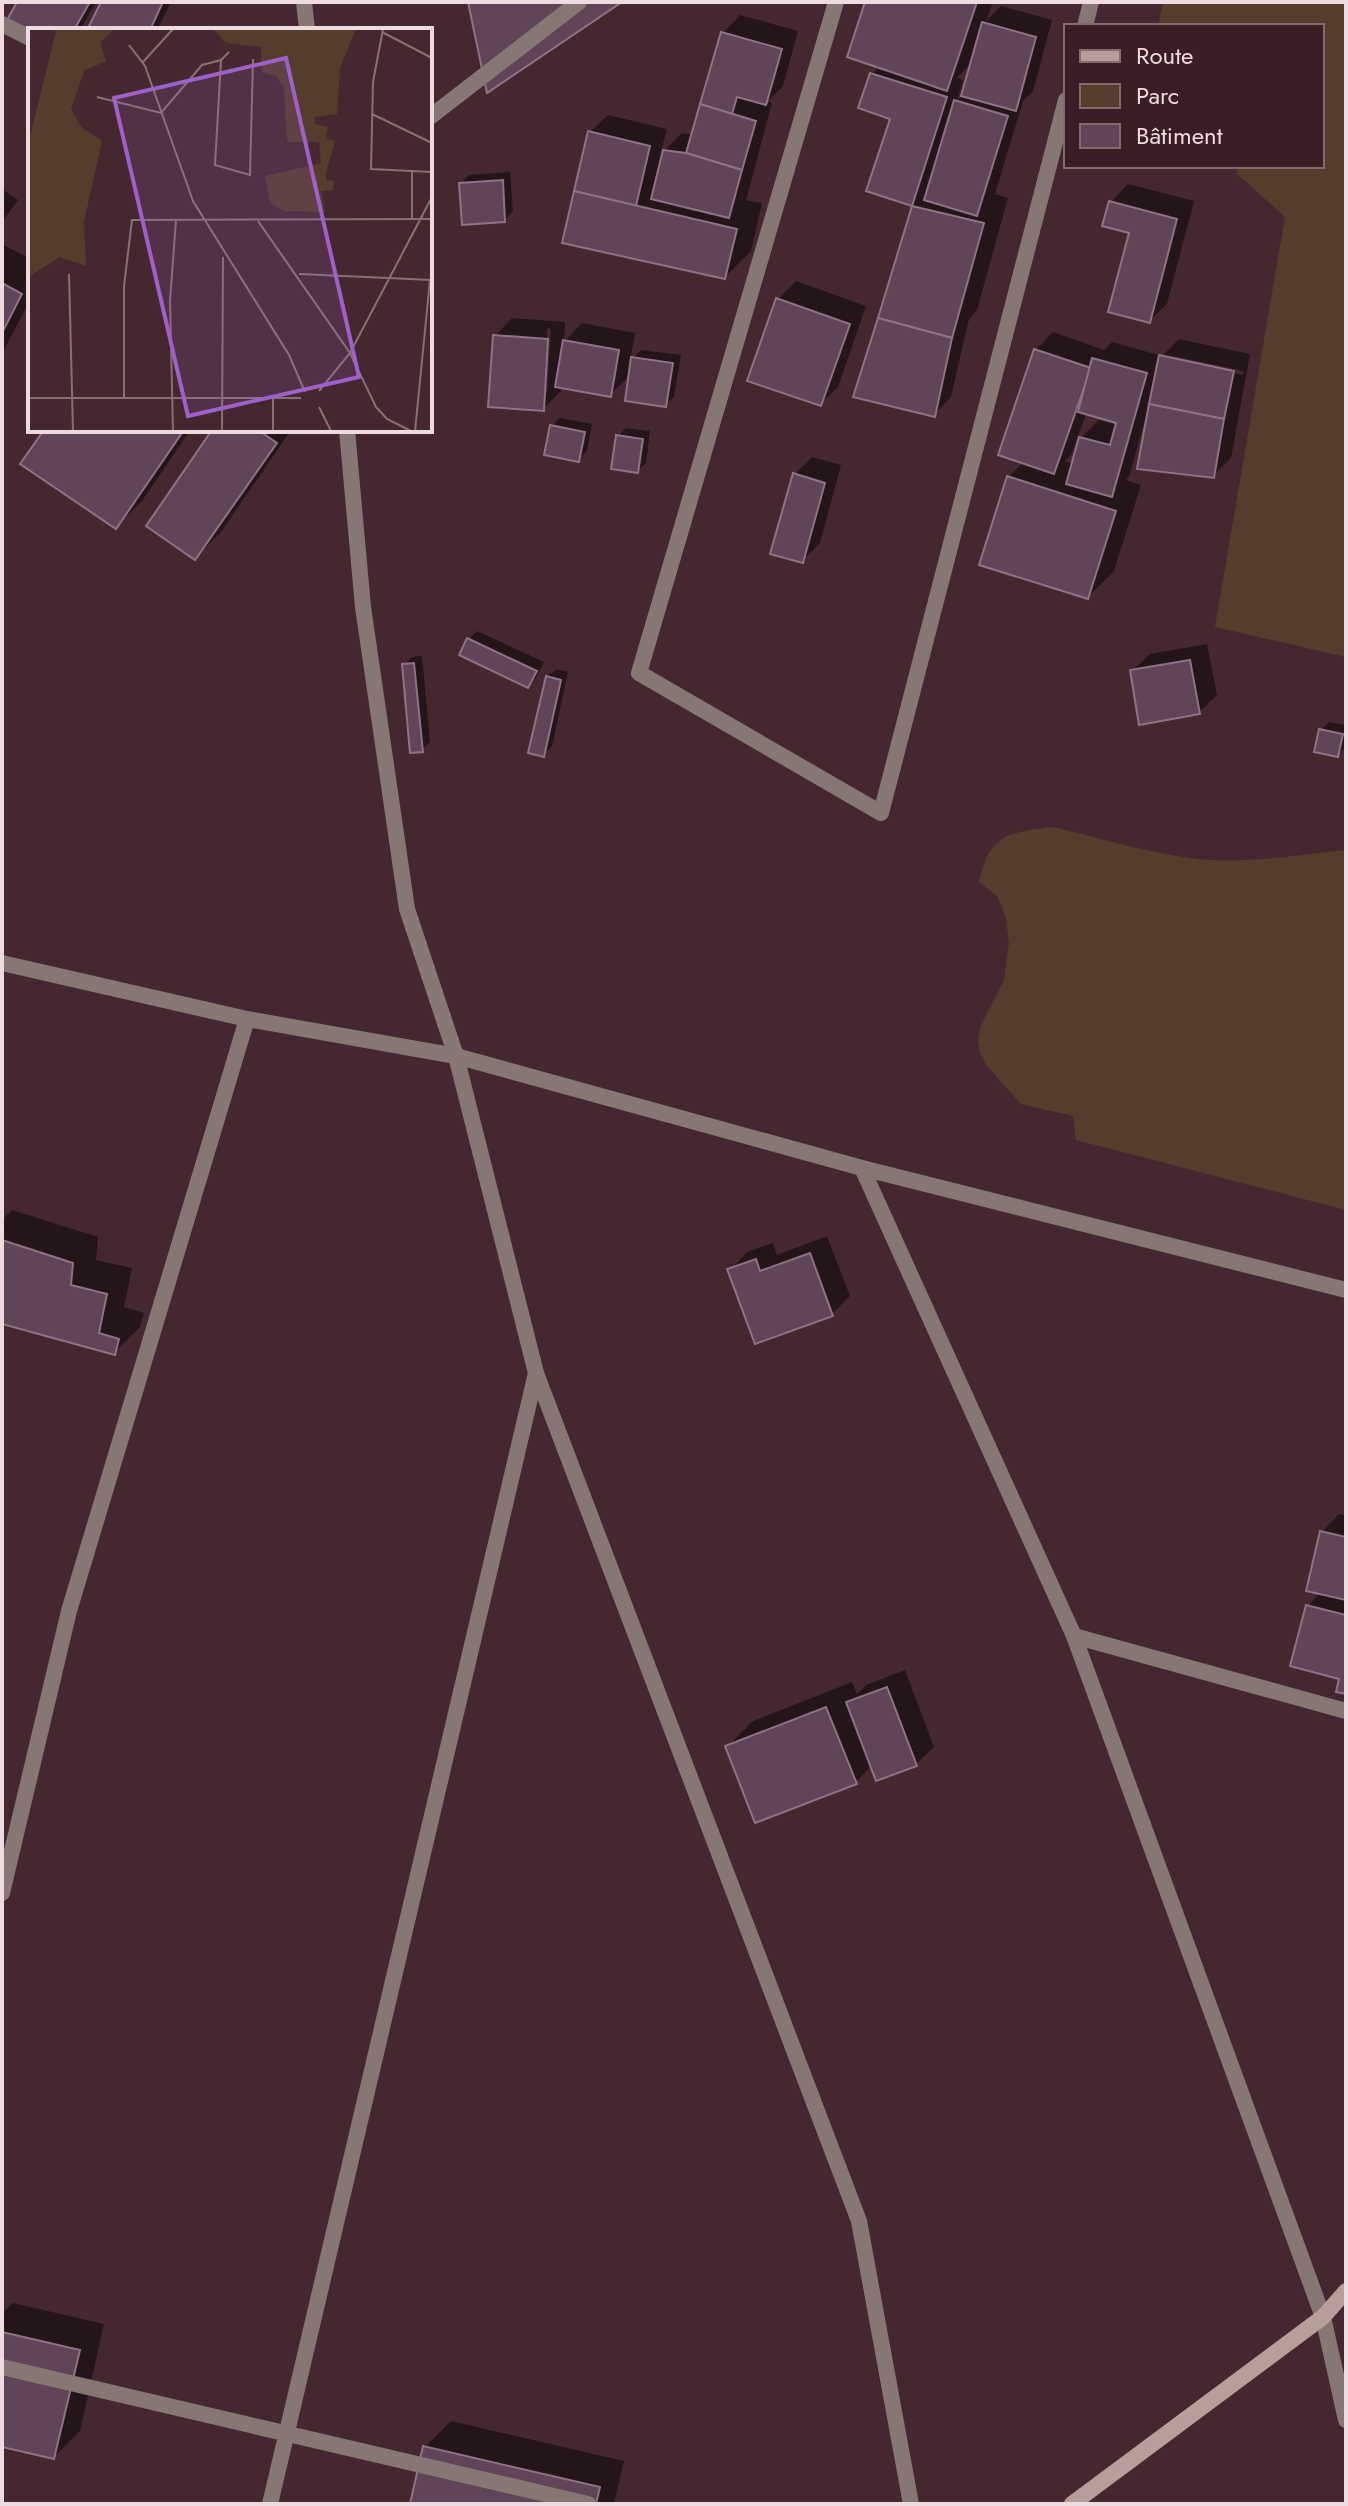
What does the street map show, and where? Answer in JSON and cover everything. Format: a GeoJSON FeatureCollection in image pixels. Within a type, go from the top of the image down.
{"type":"FeatureCollection","features":[{"type":"Feature","properties":{"kind":"street"},"geometry":{"type":"LineString","coordinates":[[304,2],[307,28]]}},
{"type":"Feature","properties":{"kind":"street"},"geometry":{"type":"LineString","coordinates":[[432,115],[579,2]]}},
{"type":"Feature","properties":{"kind":"street"},"geometry":{"type":"LineString","coordinates":[[836,2],[639,673],[881,813],[1064,108]]}},
{"type":"Feature","properties":{"kind":"street"},"geometry":{"type":"LineString","coordinates":[[1086,24],[1091,2]]}},
{"type":"Feature","properties":{"kind":"street"},"geometry":{"type":"LineString","coordinates":[[2,24],[28,37]]}},
{"type":"Feature","properties":{"kind":"street"},"geometry":{"type":"LineString","coordinates":[[347,432],[363,607],[407,909],[456,1056],[536,1373],[859,2221],[911,2504]]}},
{"type":"Feature","properties":{"kind":"street"},"geometry":{"type":"LineString","coordinates":[[2,963],[247,1019],[456,1056],[862,1168],[1346,1290]]}},
{"type":"Feature","properties":{"kind":"street"},"geometry":{"type":"LineString","coordinates":[[2,1893],[69,1611],[247,1019]]}},
{"type":"Feature","properties":{"kind":"street"},"geometry":{"type":"LineString","coordinates":[[862,1168],[1074,1636],[1323,2317],[1346,2420]]}},
{"type":"Feature","properties":{"kind":"street"},"geometry":{"type":"LineString","coordinates":[[270,2504],[536,1373]]}},
{"type":"Feature","properties":{"kind":"street"},"geometry":{"type":"LineString","coordinates":[[1074,1636],[1346,1711]]}},
{"type":"Feature","properties":{"kind":"street"},"geometry":{"type":"LineString","coordinates":[[1072,2504],[1323,2317],[1346,2291]]}},
{"type":"Feature","properties":{"kind":"street"},"geometry":{"type":"LineString","coordinates":[[2,2367],[588,2504]]}},
{"type":"Feature","properties":{"kind":"green space"},"geometry":{"type":"Polygon","coordinates":[[[1163,2],[1346,2],[1346,657],[1215,627],[1285,217],[1236,173],[1237,168],[1324,168],[1324,24],[1158,24],[1163,2]]]}},
{"type":"Feature","properties":{"kind":"green space"},"geometry":{"type":"Polygon","coordinates":[[[1052,827],[1197,859],[1253,860],[1346,850],[1346,1210],[1076,1140],[1073,1116],[1021,1104],[987,1066],[978,1040],[981,1025],[1004,980],[1009,943],[1006,918],[997,896],[979,882],[983,866],[995,845],[1003,839],[1023,831],[1052,827]]]}},
{"type":"Feature","properties":{"kind":"building"},"geometry":{"type":"Polygon","coordinates":[[[17,2],[90,2],[75,28],[28,29],[7,20],[17,2]]]}},
{"type":"Feature","properties":{"kind":"building"},"geometry":{"type":"Polygon","coordinates":[[[101,2],[163,2],[151,28],[88,28],[101,2]]]}},
{"type":"Feature","properties":{"kind":"building"},"geometry":{"type":"Polygon","coordinates":[[[468,2],[622,2],[487,93],[468,2]]]}},
{"type":"Feature","properties":{"kind":"building"},"geometry":{"type":"Polygon","coordinates":[[[865,2],[977,2],[947,91],[847,57],[865,2]]]}},
{"type":"Feature","properties":{"kind":"building"},"geometry":{"type":"Polygon","coordinates":[[[982,22],[1036,37],[1016,111],[961,96],[982,22]]]}},
{"type":"Feature","properties":{"kind":"building"},"geometry":{"type":"Polygon","coordinates":[[[721,32],[782,49],[766,105],[737,97],[732,114],[700,104],[721,32]]]}},
{"type":"Feature","properties":{"kind":"building"},"geometry":{"type":"Polygon","coordinates":[[[870,73],[947,97],[912,206],[866,191],[890,119],[858,108],[870,73]]]}},
{"type":"Feature","properties":{"kind":"building"},"geometry":{"type":"Polygon","coordinates":[[[954,100],[1008,116],[977,216],[924,200],[954,100]]]}},
{"type":"Feature","properties":{"kind":"building"},"geometry":{"type":"Polygon","coordinates":[[[700,104],[756,121],[742,170],[686,153],[700,104]]]}},
{"type":"Feature","properties":{"kind":"building"},"geometry":{"type":"Polygon","coordinates":[[[588,131],[650,146],[636,206],[574,191],[588,131]]]}},
{"type":"Feature","properties":{"kind":"building"},"geometry":{"type":"Polygon","coordinates":[[[663,150],[686,153],[742,170],[729,218],[651,199],[663,150]]]}},
{"type":"Feature","properties":{"kind":"building"},"geometry":{"type":"Polygon","coordinates":[[[503,180],[505,222],[462,225],[459,183],[503,180]]]}},
{"type":"Feature","properties":{"kind":"building"},"geometry":{"type":"Polygon","coordinates":[[[574,191],[737,229],[725,279],[562,243],[574,191]]]}},
{"type":"Feature","properties":{"kind":"building"},"geometry":{"type":"Polygon","coordinates":[[[1109,201],[1177,219],[1150,323],[1108,312],[1129,233],[1102,226],[1109,201]]]}},
{"type":"Feature","properties":{"kind":"building"},"geometry":{"type":"Polygon","coordinates":[[[912,206],[984,223],[952,338],[878,318],[912,206]]]}},
{"type":"Feature","properties":{"kind":"building"},"geometry":{"type":"Polygon","coordinates":[[[2,283],[22,294],[2,333],[2,283]]]}},
{"type":"Feature","properties":{"kind":"building"},"geometry":{"type":"Polygon","coordinates":[[[776,298],[850,324],[821,406],[747,381],[776,298]]]}},
{"type":"Feature","properties":{"kind":"building"},"geometry":{"type":"Polygon","coordinates":[[[878,318],[952,338],[935,417],[853,397],[878,318]]]}},
{"type":"Feature","properties":{"kind":"building"},"geometry":{"type":"Polygon","coordinates":[[[493,335],[548,339],[544,411],[488,407],[493,335]]]}},
{"type":"Feature","properties":{"kind":"building"},"geometry":{"type":"Polygon","coordinates":[[[563,340],[619,350],[611,397],[555,387],[563,340]]]}},
{"type":"Feature","properties":{"kind":"building"},"geometry":{"type":"Polygon","coordinates":[[[1034,349],[1091,368],[1054,474],[998,455],[1034,349]]]}},
{"type":"Feature","properties":{"kind":"building"},"geometry":{"type":"Polygon","coordinates":[[[1159,355],[1234,371],[1224,419],[1149,404],[1159,355]]]}},
{"type":"Feature","properties":{"kind":"building"},"geometry":{"type":"Polygon","coordinates":[[[631,357],[673,363],[666,407],[625,401],[631,357]]]}},
{"type":"Feature","properties":{"kind":"building"},"geometry":{"type":"Polygon","coordinates":[[[1092,358],[1147,373],[1112,497],[1066,484],[1079,437],[1110,445],[1116,423],[1078,412],[1092,358]]]}},
{"type":"Feature","properties":{"kind":"building"},"geometry":{"type":"Polygon","coordinates":[[[1149,404],[1224,419],[1214,478],[1137,469],[1149,404]]]}},
{"type":"Feature","properties":{"kind":"building"},"geometry":{"type":"Polygon","coordinates":[[[550,425],[585,432],[579,462],[544,455],[550,425]]]}},
{"type":"Feature","properties":{"kind":"building"},"geometry":{"type":"Polygon","coordinates":[[[43,432],[183,432],[116,529],[20,464],[43,432]]]}},
{"type":"Feature","properties":{"kind":"building"},"geometry":{"type":"Polygon","coordinates":[[[211,432],[261,432],[277,443],[195,560],[146,526],[211,432]]]}},
{"type":"Feature","properties":{"kind":"building"},"geometry":{"type":"Polygon","coordinates":[[[616,435],[643,439],[638,473],[611,469],[616,435]]]}},
{"type":"Feature","properties":{"kind":"building"},"geometry":{"type":"Polygon","coordinates":[[[793,473],[825,483],[803,563],[770,554],[793,473]]]}},
{"type":"Feature","properties":{"kind":"building"},"geometry":{"type":"Polygon","coordinates":[[[1007,476],[1116,511],[1088,599],[979,565],[1007,476]]]}},
{"type":"Feature","properties":{"kind":"building"},"geometry":{"type":"Polygon","coordinates":[[[467,638],[537,671],[528,688],[459,655],[467,638]]]}},
{"type":"Feature","properties":{"kind":"building"},"geometry":{"type":"Polygon","coordinates":[[[1190,660],[1200,714],[1139,725],[1130,670],[1190,660]]]}},
{"type":"Feature","properties":{"kind":"building"},"geometry":{"type":"Polygon","coordinates":[[[414,663],[423,752],[410,753],[402,664],[414,663]]]}},
{"type":"Feature","properties":{"kind":"building"},"geometry":{"type":"Polygon","coordinates":[[[546,676],[561,680],[544,757],[528,753],[546,676]]]}},
{"type":"Feature","properties":{"kind":"building"},"geometry":{"type":"Polygon","coordinates":[[[1319,729],[1343,734],[1338,757],[1314,752],[1319,729]]]}},
{"type":"Feature","properties":{"kind":"building"},"geometry":{"type":"Polygon","coordinates":[[[2,1240],[73,1263],[71,1285],[107,1294],[99,1333],[119,1339],[115,1355],[2,1324],[2,1240]]]}},
{"type":"Feature","properties":{"kind":"building"},"geometry":{"type":"Polygon","coordinates":[[[810,1253],[833,1316],[755,1344],[727,1269],[756,1259],[760,1271],[810,1253]]]}},
{"type":"Feature","properties":{"kind":"building"},"geometry":{"type":"Polygon","coordinates":[[[1320,1531],[1346,1537],[1346,1600],[1306,1591],[1320,1531]]]}},
{"type":"Feature","properties":{"kind":"building"},"geometry":{"type":"Polygon","coordinates":[[[1306,1605],[1346,1615],[1346,1694],[1336,1692],[1339,1679],[1290,1666],[1306,1605]]]}},
{"type":"Feature","properties":{"kind":"building"},"geometry":{"type":"Polygon","coordinates":[[[887,1687],[917,1766],[876,1781],[846,1702],[887,1687]]]}},
{"type":"Feature","properties":{"kind":"building"},"geometry":{"type":"Polygon","coordinates":[[[826,1707],[857,1784],[755,1823],[725,1746],[826,1707]]]}},
{"type":"Feature","properties":{"kind":"building"},"geometry":{"type":"Polygon","coordinates":[[[2,2332],[80,2350],[54,2459],[2,2447],[2,2332]]]}},
{"type":"Feature","properties":{"kind":"building"},"geometry":{"type":"Polygon","coordinates":[[[423,2446],[600,2487],[596,2504],[410,2504],[423,2446]]]}}]}
